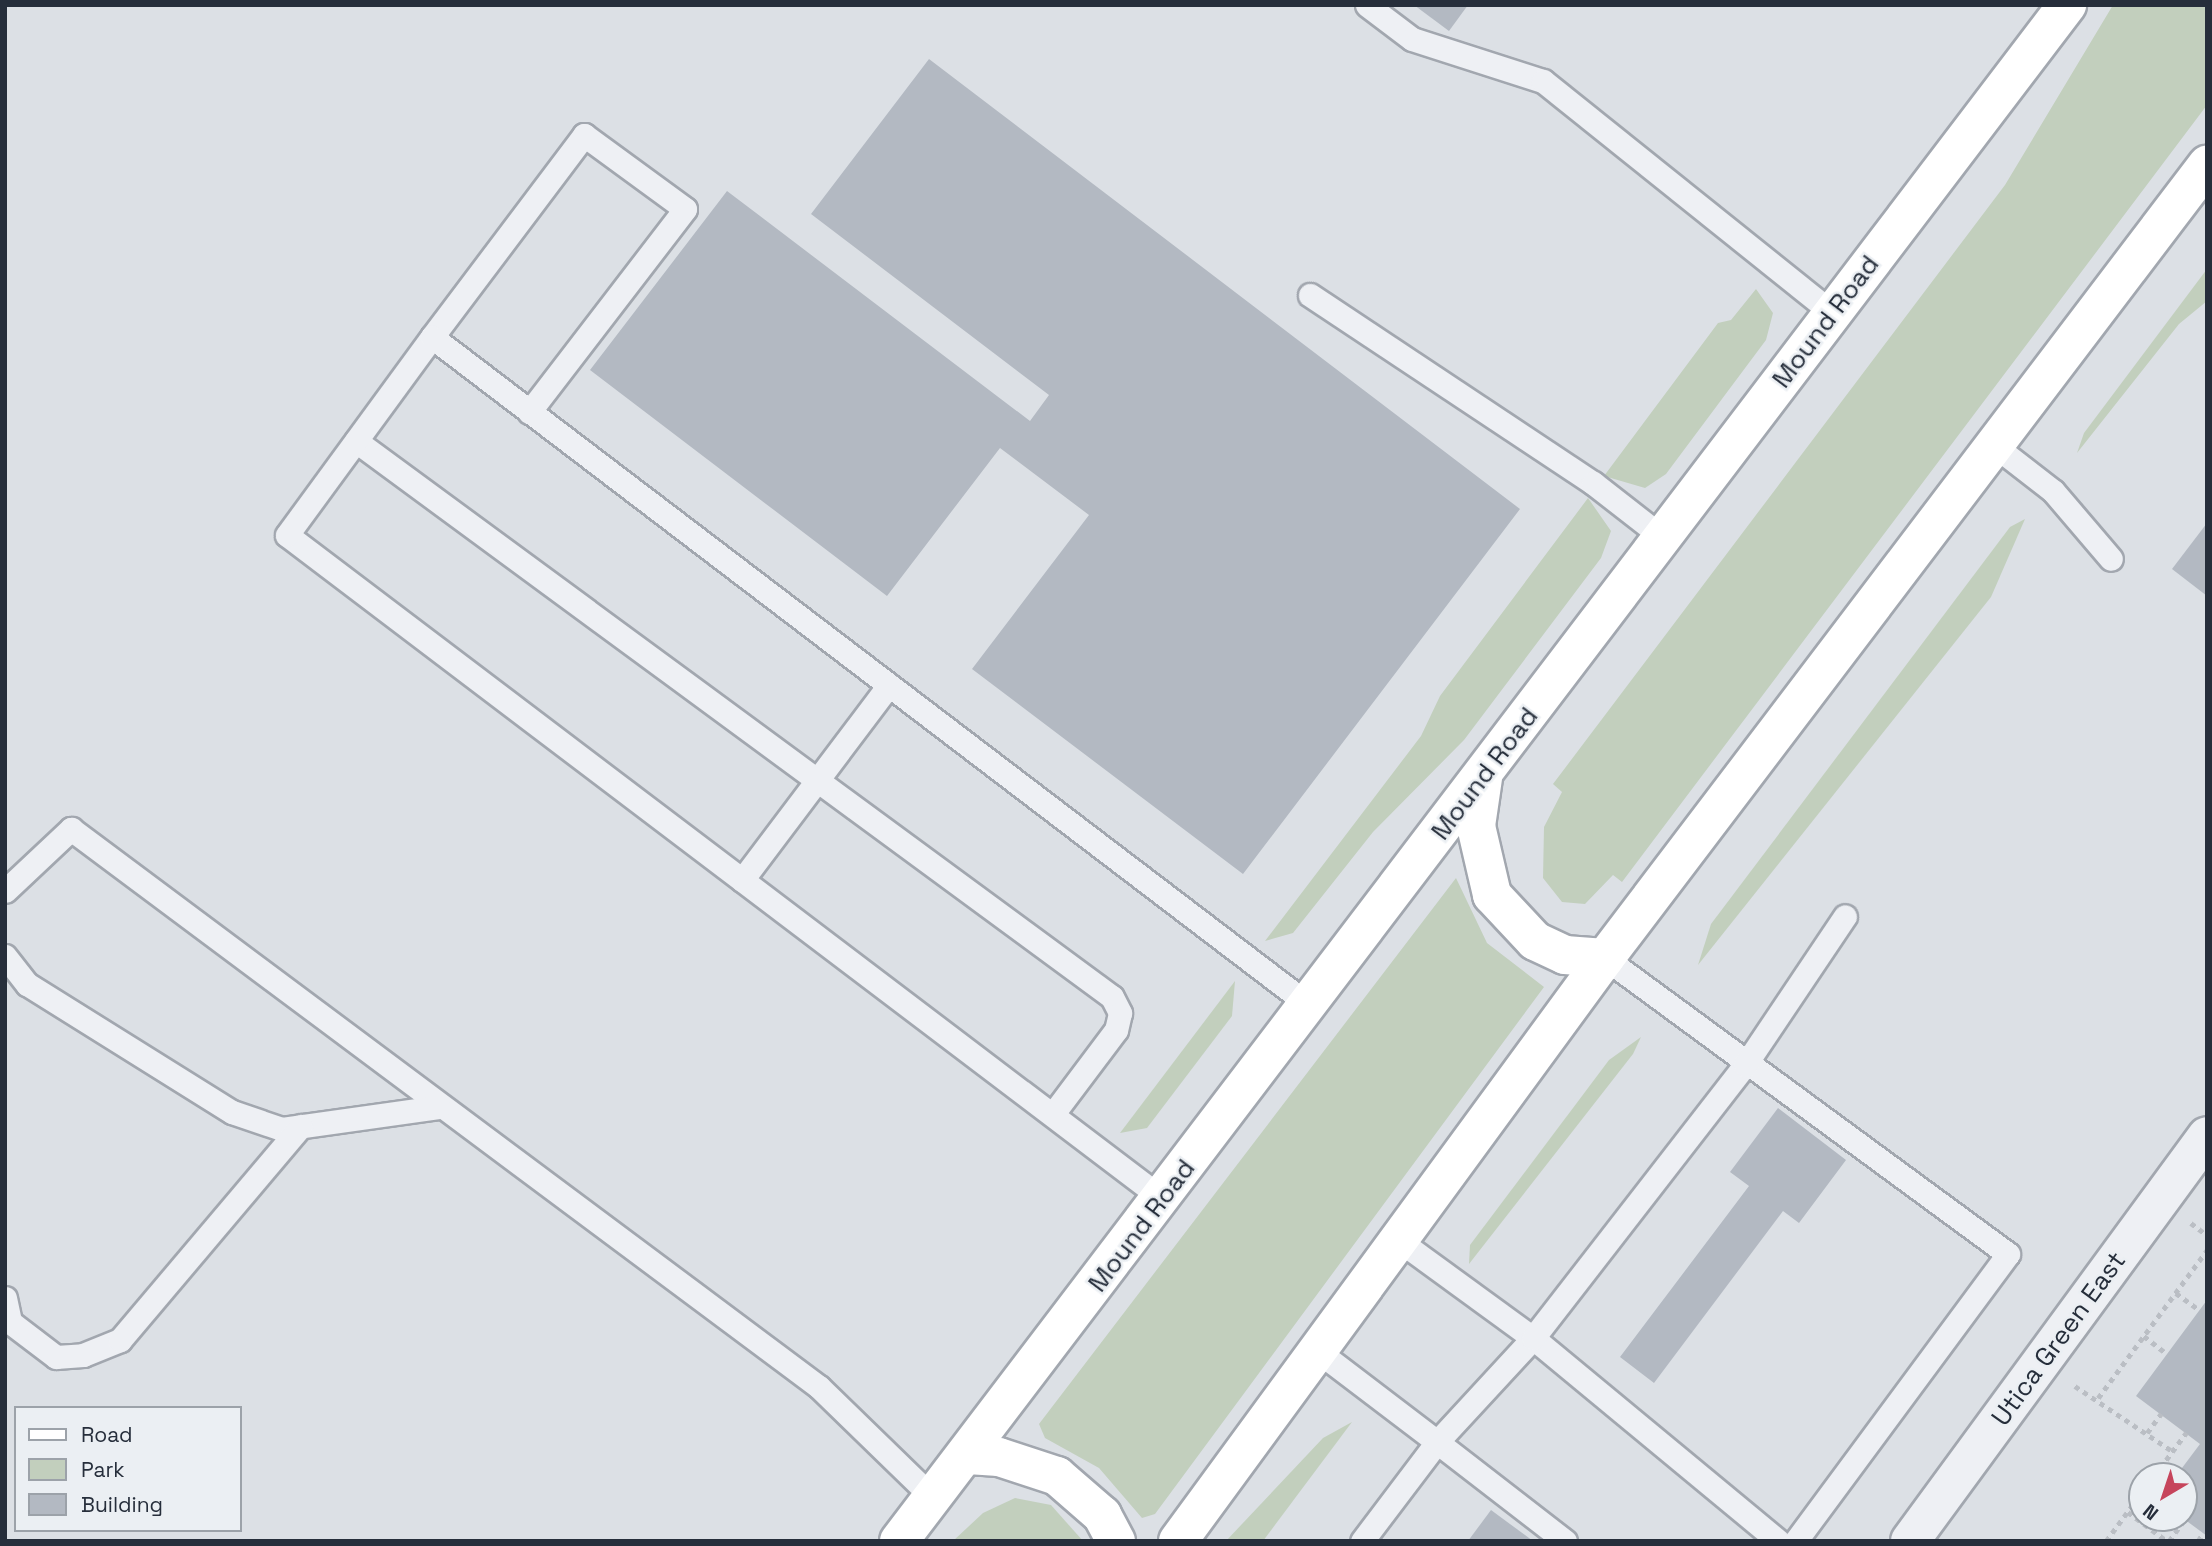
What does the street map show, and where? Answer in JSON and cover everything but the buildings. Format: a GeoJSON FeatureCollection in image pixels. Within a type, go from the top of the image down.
{"type":"FeatureCollection","features":[{"type":"Feature","properties":{"kind":"main road","name":"Mound Road"},"geometry":{"type":"LineString","coordinates":[[899,1541],[1163,1199],[2067,5]]}},
{"type":"Feature","properties":{"kind":"main road"},"geometry":{"type":"LineString","coordinates":[[1178,1541],[1315,1349],[1605,958],[2207,165]]}},
{"type":"Feature","properties":{"kind":"main road"},"geometry":{"type":"LineString","coordinates":[[1483,776],[1476,826],[1492,895],[1535,941],[1565,956],[1605,958]]}},
{"type":"Feature","properties":{"kind":"main road"},"geometry":{"type":"LineString","coordinates":[[968,1455],[999,1457],[1057,1476],[1102,1515],[1116,1541]]}},
{"type":"Feature","properties":{"kind":"street","name":"Utica Green East"},"geometry":{"type":"LineString","coordinates":[[1910,1541],[2203,1147]]}},
{"type":"Feature","properties":{"kind":"lane"},"geometry":{"type":"LineString","coordinates":[[1367,5],[1412,39],[1543,81],[1833,313]]}},
{"type":"Feature","properties":{"kind":"lane"},"geometry":{"type":"LineString","coordinates":[[529,412],[685,209],[584,135],[287,535],[1163,1199]]}},
{"type":"Feature","properties":{"kind":"lane"},"geometry":{"type":"LineString","coordinates":[[1310,295],[1593,483],[1665,538]]}},
{"type":"Feature","properties":{"kind":"lane"},"geometry":{"type":"LineString","coordinates":[[432,337],[1309,1005]]}},
{"type":"Feature","properties":{"kind":"lane"},"geometry":{"type":"LineString","coordinates":[[356,441],[1112,997],[1120,1013],[1116,1030],[1053,1114]]}},
{"type":"Feature","properties":{"kind":"lane"},"geometry":{"type":"LineString","coordinates":[[1995,446],[2053,491],[2111,559]]}},
{"type":"Feature","properties":{"kind":"lane"},"geometry":{"type":"LineString","coordinates":[[742,880],[888,685]]}},
{"type":"Feature","properties":{"kind":"lane"},"geometry":{"type":"LineString","coordinates":[[5,891],[71,829],[438,1107],[819,1387],[933,1498]]}},
{"type":"Feature","properties":{"kind":"lane"},"geometry":{"type":"LineString","coordinates":[[1362,1541],[1437,1442],[1533,1338],[1745,1065],[1845,916]]}},
{"type":"Feature","properties":{"kind":"lane"},"geometry":{"type":"LineString","coordinates":[[5,956],[27,984],[232,1112],[282,1129],[438,1107]]}},
{"type":"Feature","properties":{"kind":"lane"},"geometry":{"type":"LineString","coordinates":[[1605,958],[1745,1065],[2007,1254],[1796,1541]]}},
{"type":"Feature","properties":{"kind":"lane"},"geometry":{"type":"LineString","coordinates":[[5,1298],[10,1322],[56,1357],[83,1355],[120,1340],[301,1126]]}},
{"type":"Feature","properties":{"kind":"lane"},"geometry":{"type":"LineString","coordinates":[[1397,1238],[1533,1338],[1778,1541]]}},
{"type":"Feature","properties":{"kind":"lane"},"geometry":{"type":"LineString","coordinates":[[1315,1349],[1565,1541]]}},
{"type":"Feature","properties":{"kind":"path"},"geometry":{"type":"LineString","coordinates":[[2190,1223],[2207,1235]]}},
{"type":"Feature","properties":{"kind":"path"},"geometry":{"type":"LineString","coordinates":[[2098,1398],[2207,1250]]}},
{"type":"Feature","properties":{"kind":"path"},"geometry":{"type":"LineString","coordinates":[[2176,1293],[2199,1310]]}},
{"type":"Feature","properties":{"kind":"path"},"geometry":{"type":"LineString","coordinates":[[2144,1336],[2167,1354]]}},
{"type":"Feature","properties":{"kind":"path"},"geometry":{"type":"LineString","coordinates":[[2070,1394],[2077,1384],[2172,1451]]}},
{"type":"Feature","properties":{"kind":"path"},"geometry":{"type":"LineString","coordinates":[[2147,1433],[2161,1414]]}},
{"type":"Feature","properties":{"kind":"path"},"geometry":{"type":"LineString","coordinates":[[2164,1462],[2186,1433]]}},
{"type":"Feature","properties":{"kind":"path"},"geometry":{"type":"LineString","coordinates":[[2106,1541],[2128,1512]]}},
{"type":"Feature","properties":{"kind":"path"},"geometry":{"type":"LineString","coordinates":[[2198,1541],[2203,1533]]}},
{"type":"Feature","properties":{"kind":"green space"},"geometry":{"type":"Polygon","coordinates":[[[2113,5],[2207,5],[2207,105],[1622,882],[1613,875],[1585,904],[1562,902],[1543,878],[1544,827],[1562,792],[1553,784],[2005,185],[2113,5]]]}},
{"type":"Feature","properties":{"kind":"green space"},"geometry":{"type":"Polygon","coordinates":[[[2207,269],[2207,301],[2179,324],[2077,453],[2084,433],[2207,269]]]}},
{"type":"Feature","properties":{"kind":"green space"},"geometry":{"type":"Polygon","coordinates":[[[1756,289],[1773,313],[1766,340],[1666,474],[1645,488],[1604,476],[1718,323],[1731,320],[1756,289]]]}},
{"type":"Feature","properties":{"kind":"green space"},"geometry":{"type":"Polygon","coordinates":[[[1588,498],[1611,531],[1601,558],[1464,740],[1373,832],[1293,933],[1265,941],[1421,736],[1440,696],[1588,498]]]}},
{"type":"Feature","properties":{"kind":"green space"},"geometry":{"type":"Polygon","coordinates":[[[2025,519],[1991,597],[1698,965],[1711,924],[2010,527],[2025,519]]]}},
{"type":"Feature","properties":{"kind":"green space"},"geometry":{"type":"Polygon","coordinates":[[[1456,878],[1487,943],[1544,987],[1155,1514],[1142,1518],[1099,1468],[1045,1438],[1039,1424],[1456,878]]]}},
{"type":"Feature","properties":{"kind":"green space"},"geometry":{"type":"Polygon","coordinates":[[[1235,981],[1232,1016],[1147,1128],[1120,1133],[1235,981]]]}},
{"type":"Feature","properties":{"kind":"green space"},"geometry":{"type":"Polygon","coordinates":[[[1641,1037],[1633,1054],[1469,1264],[1470,1245],[1609,1060],[1641,1037]]]}},
{"type":"Feature","properties":{"kind":"green space"},"geometry":{"type":"Polygon","coordinates":[[[1352,1422],[1263,1541],[1226,1541],[1323,1438],[1352,1422]]]}},
{"type":"Feature","properties":{"kind":"green space"},"geometry":{"type":"Polygon","coordinates":[[[1015,1498],[1051,1505],[1083,1541],[953,1541],[983,1513],[1015,1498]]]}}]}
